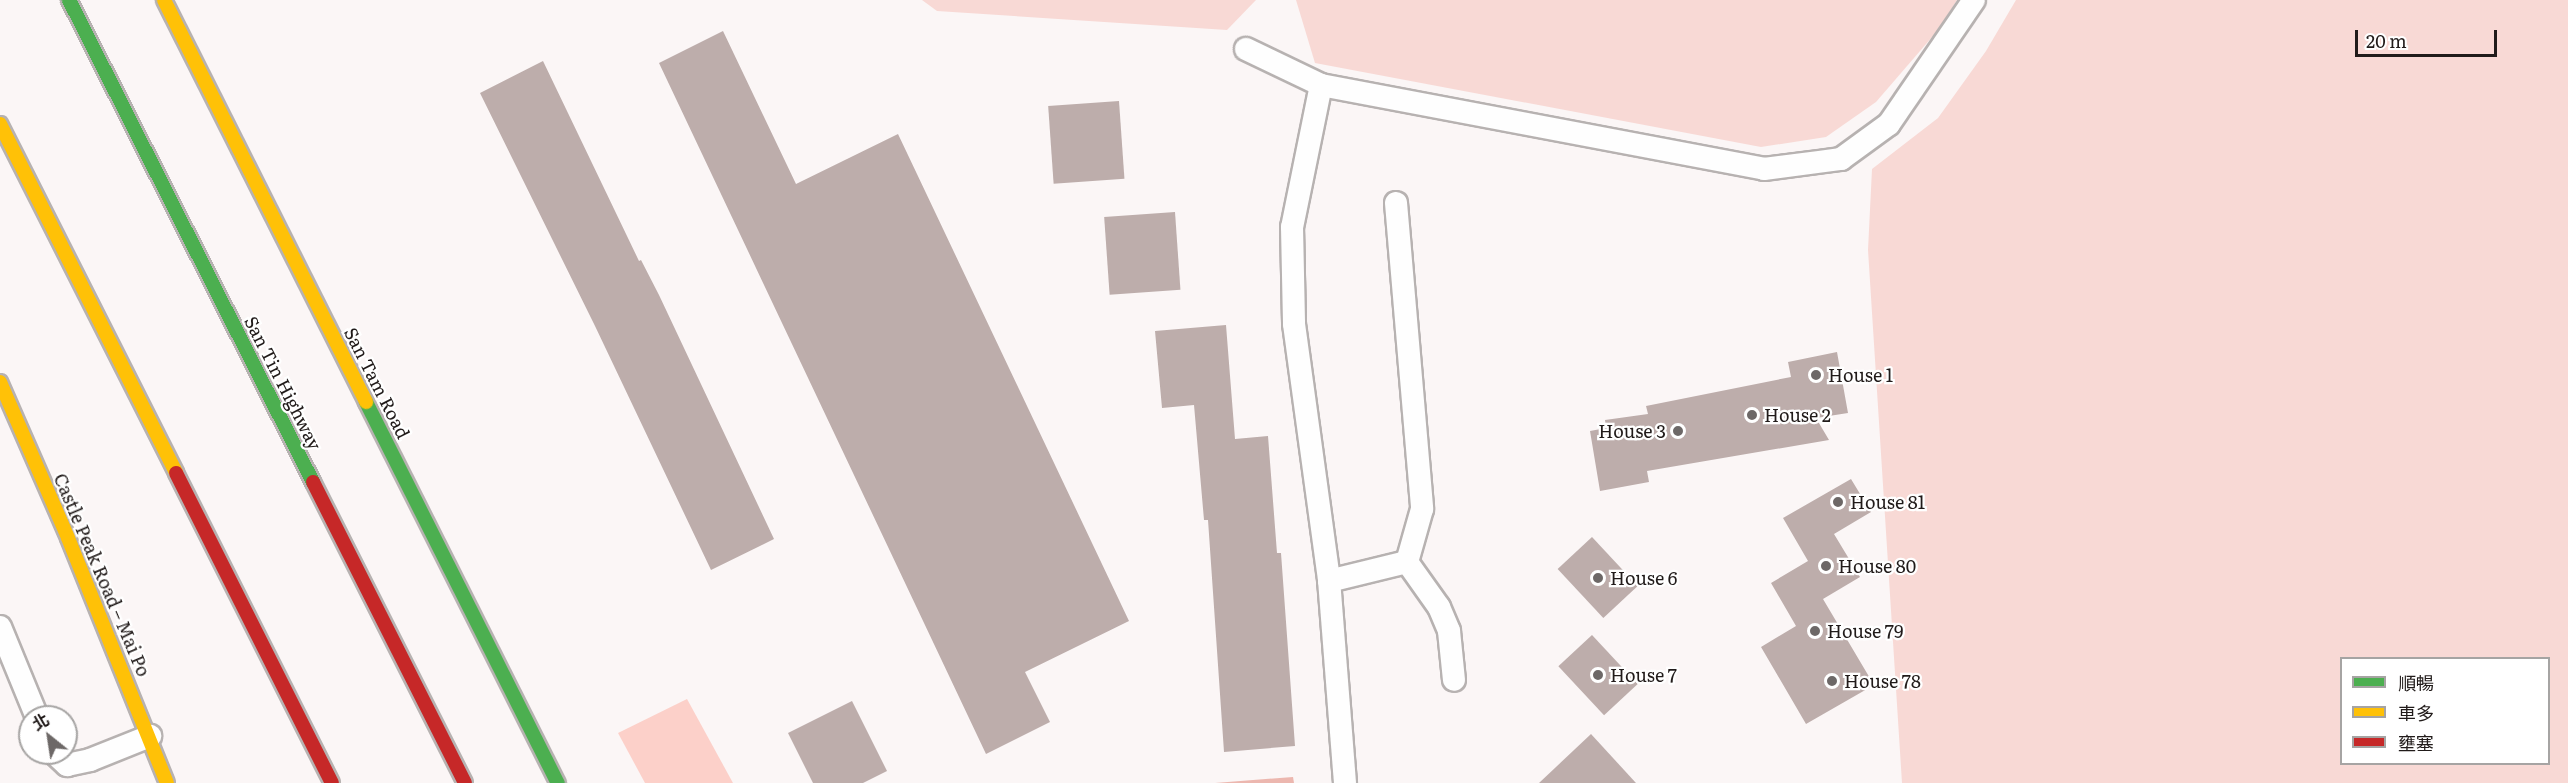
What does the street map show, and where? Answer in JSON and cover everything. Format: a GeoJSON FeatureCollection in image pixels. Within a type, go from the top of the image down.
{"type":"FeatureCollection","features":[{"type":"Feature","properties":{"kind":"main road","name":"San Tin Highway"},"geometry":{"type":"LineString","coordinates":[[69,0],[465,783]]}},
{"type":"Feature","properties":{"kind":"main road","name":"San Tam Road"},"geometry":{"type":"LineString","coordinates":[[164,0],[558,783]]}},
{"type":"Feature","properties":{"kind":"main road"},"geometry":{"type":"LineString","coordinates":[[0,124],[332,783]]}},
{"type":"Feature","properties":{"kind":"main road","name":"Castle Peak Road – Mai Po"},"geometry":{"type":"LineString","coordinates":[[0,382],[150,736],[167,783]]}},
{"type":"Feature","properties":{"kind":"lane"},"geometry":{"type":"LineString","coordinates":[[1246,49],[1321,85],[1764,170],[1840,159],[1889,124],[1974,0]]}},
{"type":"Feature","properties":{"kind":"lane"},"geometry":{"type":"LineString","coordinates":[[1321,85],[1292,227],[1294,324],[1329,581],[1346,783]]}},
{"type":"Feature","properties":{"kind":"lane"},"geometry":{"type":"LineString","coordinates":[[1396,203],[1422,509],[1407,562]]}},
{"type":"Feature","properties":{"kind":"lane"},"geometry":{"type":"LineString","coordinates":[[1329,581],[1407,562]]}},
{"type":"Feature","properties":{"kind":"lane"},"geometry":{"type":"LineString","coordinates":[[1407,562],[1439,607],[1449,631],[1454,680]]}},
{"type":"Feature","properties":{"kind":"lane"},"geometry":{"type":"LineString","coordinates":[[0,627],[32,705]]}},
{"type":"Feature","properties":{"kind":"lane"},"geometry":{"type":"LineString","coordinates":[[78,763],[150,736]]}},
{"type":"Feature","properties":{"kind":"shaded area"},"geometry":{"type":"Polygon","coordinates":[[[922,0],[1256,0],[1227,30],[937,11],[922,0]]]}},
{"type":"Feature","properties":{"kind":"shaded area"},"geometry":{"type":"Polygon","coordinates":[[[1296,0],[1957,0],[1939,29],[1876,102],[1826,137],[1761,147],[1315,63],[1296,0]]]}},
{"type":"Feature","properties":{"kind":"shaded area"},"geometry":{"type":"Polygon","coordinates":[[[2016,0],[2568,0],[2568,783],[1902,783],[1868,250],[1872,169],[1938,118],[1986,51],[2016,0]]]}},
{"type":"Feature","properties":{"kind":"shaded area"},"geometry":{"type":"Polygon","coordinates":[[[687,699],[733,783],[645,783],[618,733],[687,699]]]}},
{"type":"Feature","properties":{"kind":"shaded area"},"geometry":{"type":"Polygon","coordinates":[[[1293,777],[1294,783],[1215,783],[1293,777]]]}},
{"type":"Feature","properties":{"kind":"building"},"geometry":{"type":"Polygon","coordinates":[[[723,31],[796,184],[898,134],[1129,621],[1025,672],[1050,722],[986,754],[659,63],[723,31]]]}},
{"type":"Feature","properties":{"kind":"building"},"geometry":{"type":"Polygon","coordinates":[[[543,61],[639,261],[641,260],[659,295],[774,539],[711,570],[595,326],[480,93],[543,61]]]}},
{"type":"Feature","properties":{"kind":"building"},"geometry":{"type":"Polygon","coordinates":[[[1119,101],[1124,179],[1054,184],[1048,106],[1119,101]]]}},
{"type":"Feature","properties":{"kind":"building"},"geometry":{"type":"Polygon","coordinates":[[[1175,212],[1180,290],[1110,295],[1104,217],[1175,212]]]}},
{"type":"Feature","properties":{"kind":"building"},"geometry":{"type":"Polygon","coordinates":[[[1226,325],[1235,439],[1268,436],[1277,553],[1281,553],[1295,746],[1224,752],[1208,520],[1204,520],[1194,405],[1162,408],[1155,331],[1226,325]]]}},
{"type":"Feature","properties":{"kind":"building"},"geometry":{"type":"Polygon","coordinates":[[[1837,352],[1848,413],[1816,418],[1829,440],[1647,471],[1649,482],[1600,491],[1590,431],[1606,428],[1605,420],[1648,414],[1646,406],[1791,377],[1788,362],[1837,352]]]}},
{"type":"Feature","properties":{"kind":"building"},"geometry":{"type":"Polygon","coordinates":[[[1851,479],[1871,512],[1834,534],[1860,577],[1823,599],[1874,685],[1806,724],[1761,647],[1796,626],[1771,583],[1808,561],[1783,518],[1851,479]]]}},
{"type":"Feature","properties":{"kind":"building","name":"House 6"},"geometry":{"type":"Polygon","coordinates":[[[1592,537],[1638,586],[1603,618],[1558,569],[1592,537]]]}},
{"type":"Feature","properties":{"kind":"building","name":"House 7"},"geometry":{"type":"Polygon","coordinates":[[[1592,635],[1638,684],[1604,715],[1558,666],[1592,635]]]}},
{"type":"Feature","properties":{"kind":"building"},"geometry":{"type":"Polygon","coordinates":[[[852,701],[887,771],[863,783],[813,783],[788,733],[852,701]]]}},
{"type":"Feature","properties":{"kind":"building"},"geometry":{"type":"Polygon","coordinates":[[[1591,734],[1636,783],[1539,783],[1591,734]]]}},
{"type":"Feature","properties":{"kind":"traffic: fast"},"geometry":{"type":"LineString","coordinates":[[69,0],[313,482]]}},
{"type":"Feature","properties":{"kind":"traffic: fast"},"geometry":{"type":"LineString","coordinates":[[366,402],[558,783]]}},
{"type":"Feature","properties":{"kind":"traffic: slow"},"geometry":{"type":"LineString","coordinates":[[164,0],[366,402]]}},
{"type":"Feature","properties":{"kind":"traffic: slow"},"geometry":{"type":"LineString","coordinates":[[0,124],[176,473]]}},
{"type":"Feature","properties":{"kind":"traffic: slow"},"geometry":{"type":"LineString","coordinates":[[0,382],[68,538],[167,783]]}},
{"type":"Feature","properties":{"kind":"traffic: jam"},"geometry":{"type":"LineString","coordinates":[[176,473],[332,783]]}},
{"type":"Feature","properties":{"kind":"traffic: jam"},"geometry":{"type":"LineString","coordinates":[[313,482],[465,783]]}},
{"type":"Feature","properties":{"kind":"place","name":"House 1"},"geometry":{"type":"Point","coordinates":[1816,375]}},
{"type":"Feature","properties":{"kind":"place","name":"House 2"},"geometry":{"type":"Point","coordinates":[1752,415]}},
{"type":"Feature","properties":{"kind":"place","name":"House 3"},"geometry":{"type":"Point","coordinates":[1678,431]}},
{"type":"Feature","properties":{"kind":"place","name":"House 81"},"geometry":{"type":"Point","coordinates":[1838,502]}},
{"type":"Feature","properties":{"kind":"place","name":"House 80"},"geometry":{"type":"Point","coordinates":[1826,566]}},
{"type":"Feature","properties":{"kind":"place","name":"House 6"},"geometry":{"type":"Point","coordinates":[1598,578]}},
{"type":"Feature","properties":{"kind":"place","name":"House 79"},"geometry":{"type":"Point","coordinates":[1815,631]}},
{"type":"Feature","properties":{"kind":"place","name":"House 7"},"geometry":{"type":"Point","coordinates":[1598,675]}},
{"type":"Feature","properties":{"kind":"place","name":"House 78"},"geometry":{"type":"Point","coordinates":[1832,681]}}]}
